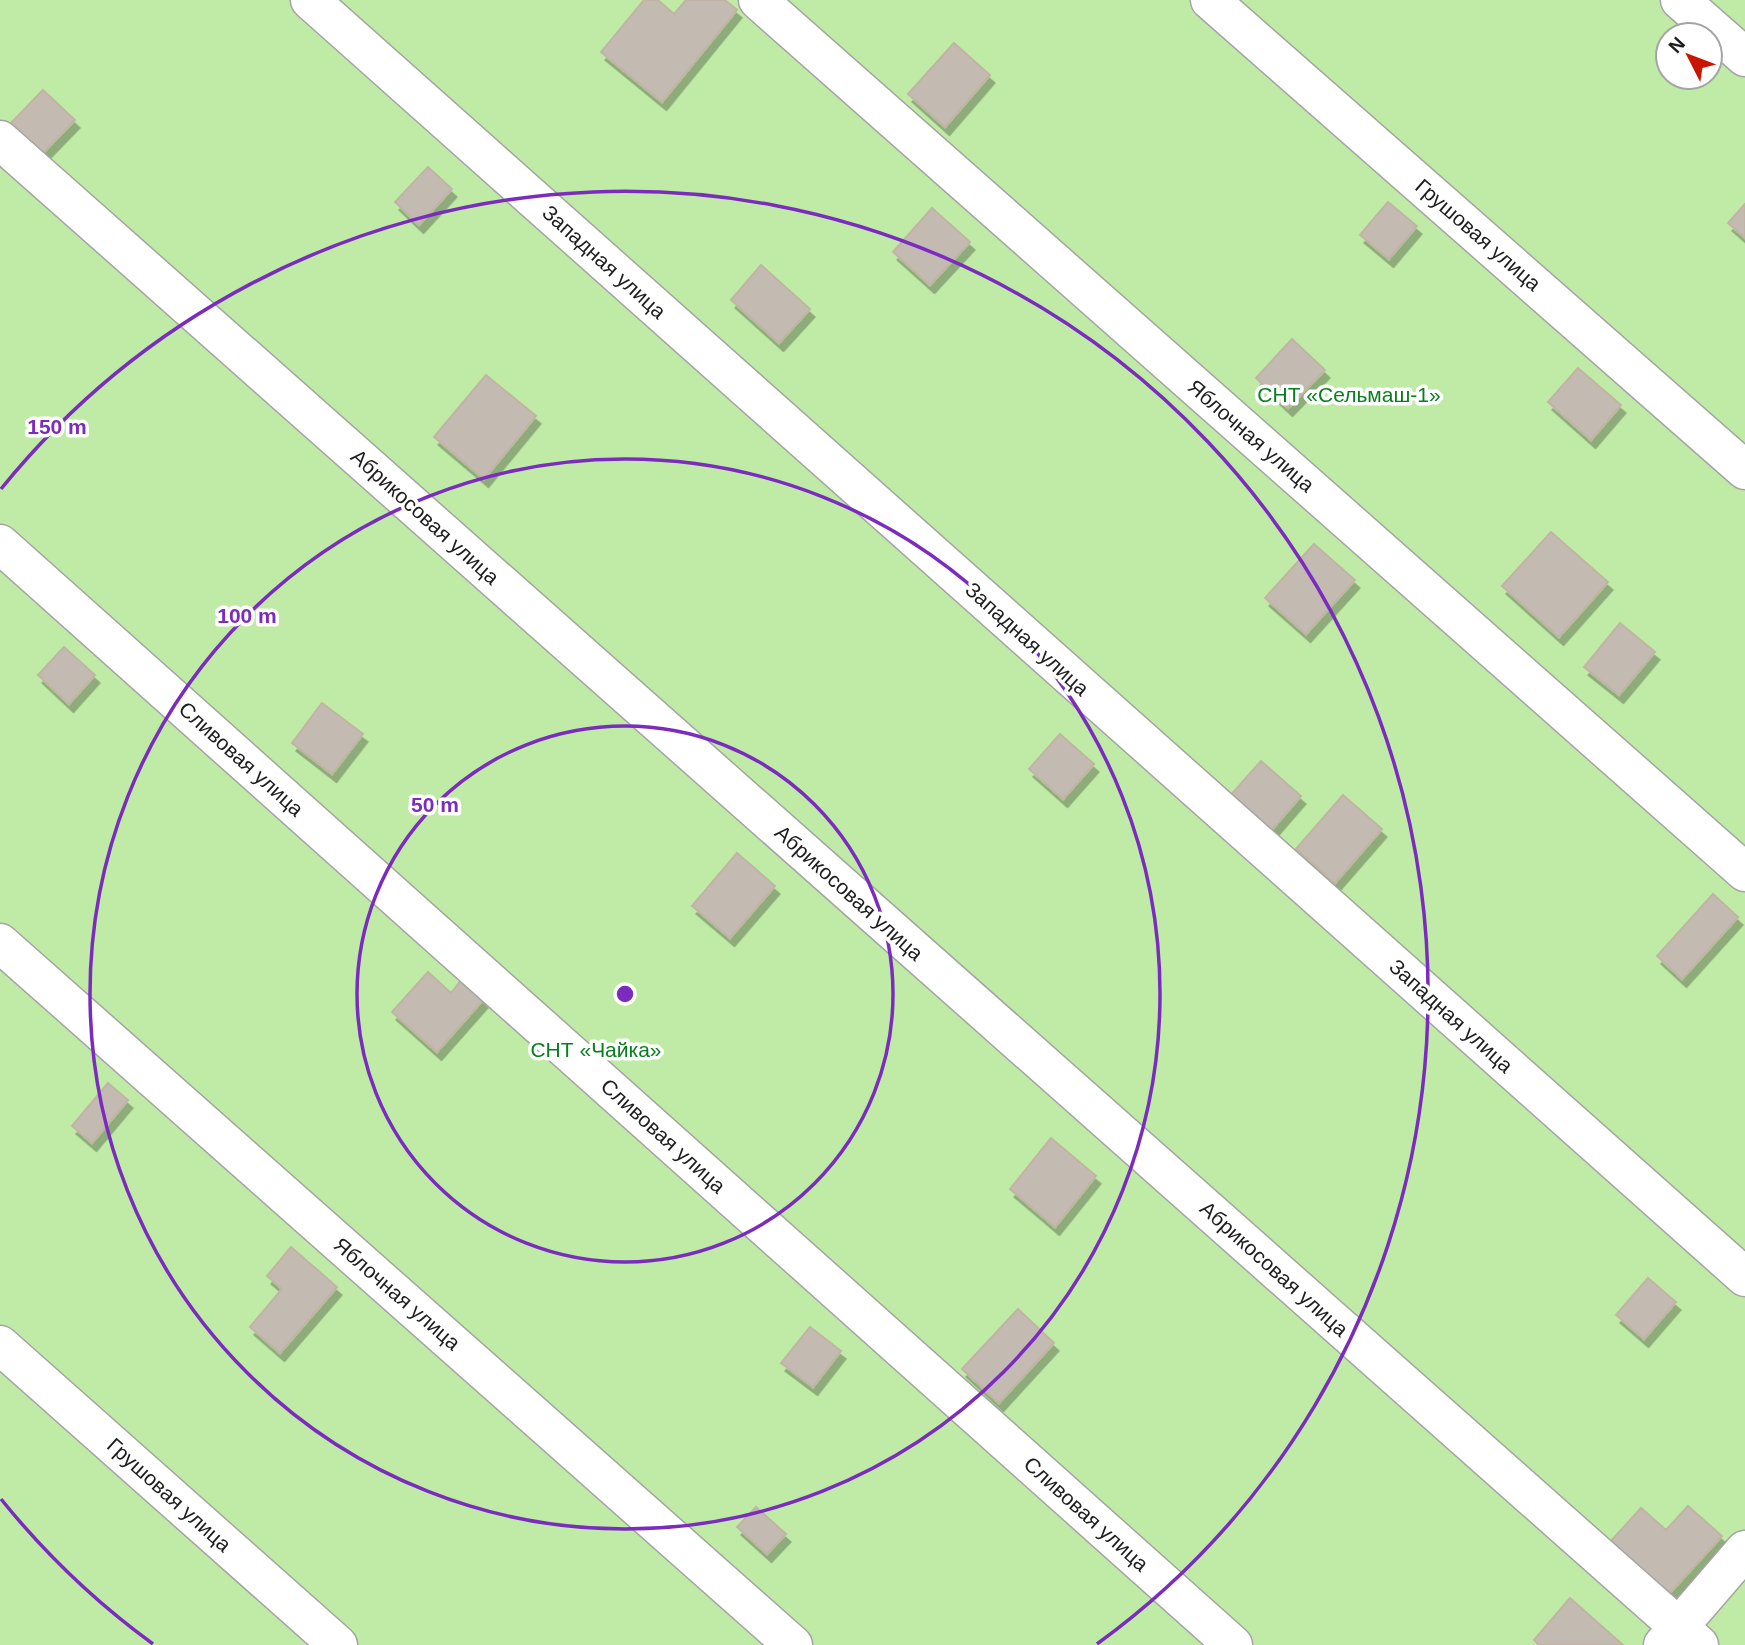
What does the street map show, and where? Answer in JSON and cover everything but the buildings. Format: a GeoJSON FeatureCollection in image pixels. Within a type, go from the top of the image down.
{"type":"FeatureCollection","features":[{"type":"Feature","properties":{"kind":"street","name":"Западная улица"},"geometry":{"type":"LineString","coordinates":[[310,0],[1745,1277]]}},
{"type":"Feature","properties":{"kind":"street","name":"Яблочная улица"},"geometry":{"type":"LineString","coordinates":[[758,0],[1745,873]]}},
{"type":"Feature","properties":{"kind":"street","name":"Грушовая улица"},"geometry":{"type":"LineString","coordinates":[[1210,0],[1745,470]]}},
{"type":"Feature","properties":{"kind":"street"},"geometry":{"type":"LineString","coordinates":[[1681,0],[1745,57]]}},
{"type":"Feature","properties":{"kind":"street","name":"Абрикосовая улица"},"geometry":{"type":"LineString","coordinates":[[0,140],[1680,1639]]}},
{"type":"Feature","properties":{"kind":"street","name":"Сливовая улица"},"geometry":{"type":"LineString","coordinates":[[0,544],[1233,1645]]}},
{"type":"Feature","properties":{"kind":"street","name":"Яблочная улица"},"geometry":{"type":"LineString","coordinates":[[0,943],[793,1645]]}},
{"type":"Feature","properties":{"kind":"street","name":"Грушовая улица"},"geometry":{"type":"LineString","coordinates":[[0,1345],[338,1645]]}},
{"type":"Feature","properties":{"kind":"street"},"geometry":{"type":"LineString","coordinates":[[1680,1639],[1745,1550]]}},
{"type":"Feature","properties":{"kind":"green space","name":"СНТ «Чайка»"},"geometry":{"type":"Polygon","coordinates":[[[0,0],[1745,0],[1745,1645],[0,1645],[0,0]]]}},
{"type":"Feature","properties":{"kind":"park label","name":"СНТ «Сельмаш-1»"},"geometry":{"type":"Point","coordinates":[1349,395]}}]}
